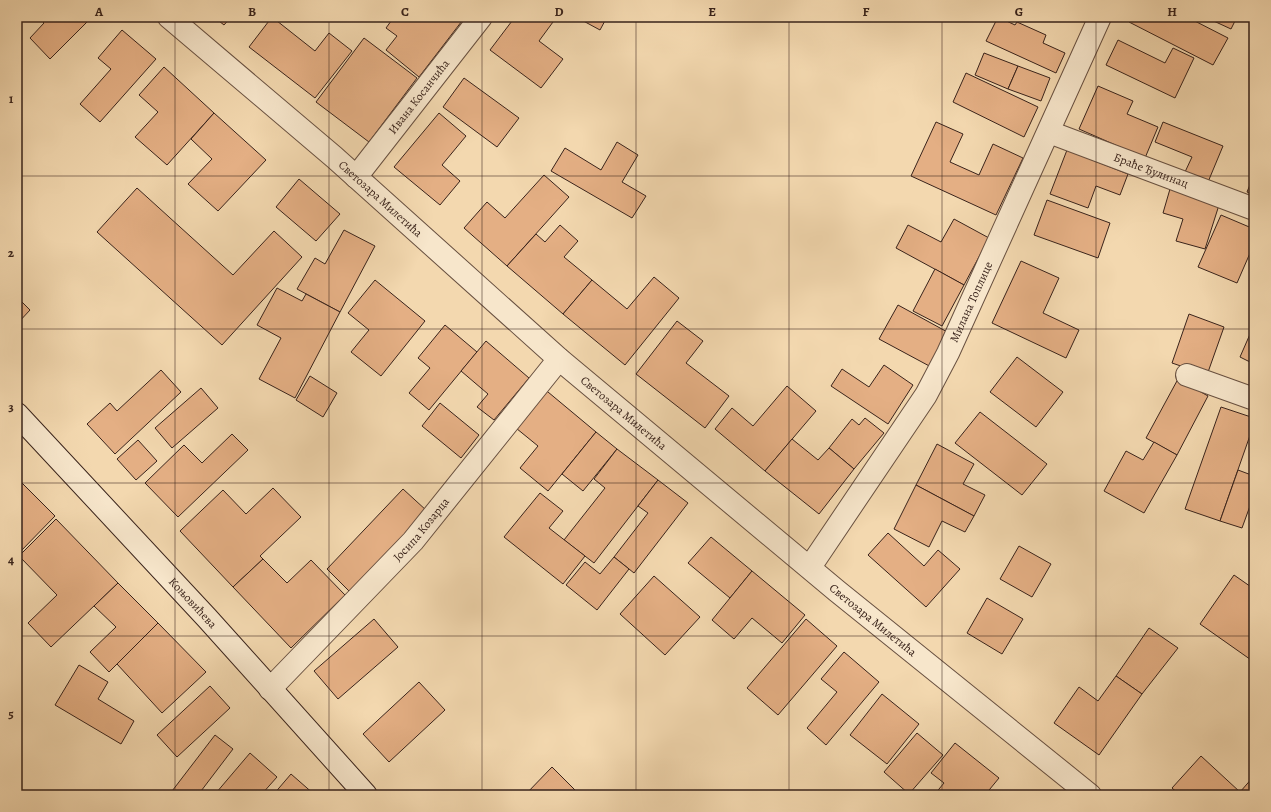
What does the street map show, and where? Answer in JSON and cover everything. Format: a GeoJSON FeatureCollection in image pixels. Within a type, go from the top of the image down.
{"type":"FeatureCollection","features":[{"type":"Feature","properties":{"kind":"street","name":"Светозара Милетића"},"geometry":{"type":"LineString","coordinates":[[169,17],[356,177],[559,359],[810,567],[1090,795]]}},
{"type":"Feature","properties":{"kind":"street","name":"Ивана Косанчића"},"geometry":{"type":"LineString","coordinates":[[356,177],[481,17]]}},
{"type":"Feature","properties":{"kind":"street","name":"Милана Топлице"},"geometry":{"type":"LineString","coordinates":[[810,567],[926,395],[948,353],[1100,17]]}},
{"type":"Feature","properties":{"kind":"street","name":"Браће Ђулинац"},"geometry":{"type":"LineString","coordinates":[[1049,132],[1254,209]]}},
{"type":"Feature","properties":{"kind":"street","name":"Јосипа Козарца"},"geometry":{"type":"LineString","coordinates":[[270,689],[413,541],[559,359]]}},
{"type":"Feature","properties":{"kind":"street"},"geometry":{"type":"LineString","coordinates":[[1187,375],[1254,399]]}},
{"type":"Feature","properties":{"kind":"street","name":"Коњовићева"},"geometry":{"type":"LineString","coordinates":[[17,414],[207,618],[366,795]]}},
{"type":"Feature","properties":{"kind":"building"},"geometry":{"type":"Polygon","coordinates":[[[38,17],[92,17],[50,59],[30,38],[44,23],[38,17]]]}},
{"type":"Feature","properties":{"kind":"building"},"geometry":{"type":"Polygon","coordinates":[[[214,17],[231,17],[224,25],[214,17]]]}},
{"type":"Feature","properties":{"kind":"building"},"geometry":{"type":"Polygon","coordinates":[[[272,17],[315,51],[329,33],[352,51],[315,98],[249,47],[272,17]]]}},
{"type":"Feature","properties":{"kind":"building"},"geometry":{"type":"Polygon","coordinates":[[[394,17],[465,17],[419,77],[386,50],[397,36],[386,28],[394,17]]]}},
{"type":"Feature","properties":{"kind":"building"},"geometry":{"type":"Polygon","coordinates":[[[515,17],[546,17],[553,22],[539,41],[563,59],[541,88],[490,50],[515,17]]]}},
{"type":"Feature","properties":{"kind":"building"},"geometry":{"type":"Polygon","coordinates":[[[576,17],[607,17],[600,30],[576,17]]]}},
{"type":"Feature","properties":{"kind":"building"},"geometry":{"type":"Polygon","coordinates":[[[998,17],[1015,25],[1017,22],[1046,35],[1043,43],[1065,53],[1056,73],[986,41],[998,17]]]}},
{"type":"Feature","properties":{"kind":"building"},"geometry":{"type":"Polygon","coordinates":[[[1131,17],[1187,17],[1228,38],[1213,65],[1129,22],[1131,17]]]}},
{"type":"Feature","properties":{"kind":"building"},"geometry":{"type":"Polygon","coordinates":[[[1205,17],[1237,17],[1231,29],[1205,17]]]}},
{"type":"Feature","properties":{"kind":"building"},"geometry":{"type":"Polygon","coordinates":[[[122,30],[156,59],[100,122],[80,104],[111,69],[98,58],[122,30]]]}},
{"type":"Feature","properties":{"kind":"building"},"geometry":{"type":"Polygon","coordinates":[[[364,38],[417,78],[369,142],[316,102],[364,38]]]}},
{"type":"Feature","properties":{"kind":"building"},"geometry":{"type":"Polygon","coordinates":[[[1118,40],[1165,63],[1173,48],[1194,58],[1175,98],[1106,65],[1118,40]]]}},
{"type":"Feature","properties":{"kind":"building"},"geometry":{"type":"Polygon","coordinates":[[[984,53],[1018,66],[1008,89],[975,75],[984,53]]]}},
{"type":"Feature","properties":{"kind":"building"},"geometry":{"type":"Polygon","coordinates":[[[1018,66],[1050,78],[1041,101],[1008,89],[1018,66]]]}},
{"type":"Feature","properties":{"kind":"building"},"geometry":{"type":"Polygon","coordinates":[[[164,67],[214,113],[167,165],[135,137],[158,112],[139,95],[164,67]]]}},
{"type":"Feature","properties":{"kind":"building"},"geometry":{"type":"Polygon","coordinates":[[[966,73],[1038,107],[1024,137],[953,102],[966,73]]]}},
{"type":"Feature","properties":{"kind":"building"},"geometry":{"type":"Polygon","coordinates":[[[464,78],[519,118],[497,147],[443,107],[464,78]]]}},
{"type":"Feature","properties":{"kind":"building"},"geometry":{"type":"Polygon","coordinates":[[[1098,86],[1133,101],[1127,114],[1158,127],[1145,158],[1079,129],[1098,86]]]}},
{"type":"Feature","properties":{"kind":"building"},"geometry":{"type":"Polygon","coordinates":[[[214,113],[266,160],[218,211],[188,184],[212,159],[191,139],[214,113]]]}},
{"type":"Feature","properties":{"kind":"building"},"geometry":{"type":"Polygon","coordinates":[[[439,113],[466,136],[442,165],[460,181],[440,205],[394,167],[439,113]]]}},
{"type":"Feature","properties":{"kind":"building"},"geometry":{"type":"Polygon","coordinates":[[[936,122],[963,134],[950,162],[979,175],[993,144],[1023,158],[996,215],[911,176],[936,122]]]}},
{"type":"Feature","properties":{"kind":"building"},"geometry":{"type":"Polygon","coordinates":[[[1163,122],[1223,146],[1208,182],[1185,172],[1192,157],[1155,142],[1163,122]]]}},
{"type":"Feature","properties":{"kind":"building"},"geometry":{"type":"Polygon","coordinates":[[[617,142],[638,155],[622,182],[646,196],[632,218],[551,171],[565,148],[601,170],[617,142]]]}},
{"type":"Feature","properties":{"kind":"building"},"geometry":{"type":"Polygon","coordinates":[[[1067,150],[1128,174],[1120,195],[1096,186],[1088,208],[1050,194],[1067,150]]]}},
{"type":"Feature","properties":{"kind":"building"},"geometry":{"type":"Polygon","coordinates":[[[544,175],[569,197],[507,266],[464,228],[487,202],[505,218],[544,175]]]}},
{"type":"Feature","properties":{"kind":"building"},"geometry":{"type":"Polygon","coordinates":[[[1254,175],[1254,195],[1247,192],[1254,175]]]}},
{"type":"Feature","properties":{"kind":"building"},"geometry":{"type":"Polygon","coordinates":[[[299,179],[340,214],[316,241],[276,207],[299,179]]]}},
{"type":"Feature","properties":{"kind":"building"},"geometry":{"type":"Polygon","coordinates":[[[137,188],[233,275],[274,231],[302,257],[222,345],[97,232],[137,188]]]}},
{"type":"Feature","properties":{"kind":"building"},"geometry":{"type":"Polygon","coordinates":[[[1170,189],[1219,205],[1205,249],[1176,241],[1183,219],[1163,213],[1170,189]]]}},
{"type":"Feature","properties":{"kind":"building"},"geometry":{"type":"Polygon","coordinates":[[[1047,200],[1110,223],[1098,258],[1034,235],[1047,200]]]}},
{"type":"Feature","properties":{"kind":"building"},"geometry":{"type":"Polygon","coordinates":[[[1221,215],[1254,229],[1254,244],[1237,283],[1198,267],[1221,215]]]}},
{"type":"Feature","properties":{"kind":"building"},"geometry":{"type":"Polygon","coordinates":[[[954,219],[989,238],[964,285],[896,248],[908,225],[941,242],[954,219]]]}},
{"type":"Feature","properties":{"kind":"building"},"geometry":{"type":"Polygon","coordinates":[[[560,225],[578,241],[564,257],[592,280],[563,314],[507,266],[536,234],[545,242],[560,225]]]}},
{"type":"Feature","properties":{"kind":"building"},"geometry":{"type":"Polygon","coordinates":[[[344,230],[375,246],[340,312],[297,289],[315,258],[325,264],[344,230]]]}},
{"type":"Feature","properties":{"kind":"building"},"geometry":{"type":"Polygon","coordinates":[[[1021,261],[1059,278],[1043,313],[1079,330],[1066,358],[992,323],[1021,261]]]}},
{"type":"Feature","properties":{"kind":"building"},"geometry":{"type":"Polygon","coordinates":[[[935,269],[964,285],[942,326],[913,311],[935,269]]]}},
{"type":"Feature","properties":{"kind":"building"},"geometry":{"type":"Polygon","coordinates":[[[654,277],[679,298],[625,365],[563,314],[592,280],[627,309],[654,277]]]}},
{"type":"Feature","properties":{"kind":"building"},"geometry":{"type":"Polygon","coordinates":[[[375,280],[425,321],[381,376],[351,352],[369,330],[348,313],[375,280]]]}},
{"type":"Feature","properties":{"kind":"building"},"geometry":{"type":"Polygon","coordinates":[[[277,288],[302,301],[306,294],[340,312],[295,398],[259,379],[281,338],[257,325],[277,288]]]}},
{"type":"Feature","properties":{"kind":"building"},"geometry":{"type":"Polygon","coordinates":[[[17,297],[30,310],[17,324],[17,297]]]}},
{"type":"Feature","properties":{"kind":"building"},"geometry":{"type":"Polygon","coordinates":[[[898,305],[951,334],[933,368],[879,339],[898,305]]]}},
{"type":"Feature","properties":{"kind":"building"},"geometry":{"type":"Polygon","coordinates":[[[1189,314],[1224,327],[1207,375],[1172,363],[1189,314]]]}},
{"type":"Feature","properties":{"kind":"building"},"geometry":{"type":"Polygon","coordinates":[[[677,321],[703,341],[686,363],[729,396],[705,428],[636,374],[677,321]]]}},
{"type":"Feature","properties":{"kind":"building"},"geometry":{"type":"Polygon","coordinates":[[[445,325],[477,352],[429,410],[409,393],[430,368],[418,358],[445,325]]]}},
{"type":"Feature","properties":{"kind":"building"},"geometry":{"type":"Polygon","coordinates":[[[1254,325],[1254,364],[1240,357],[1254,325]]]}},
{"type":"Feature","properties":{"kind":"building"},"geometry":{"type":"Polygon","coordinates":[[[486,341],[529,378],[494,420],[477,407],[488,394],[461,371],[486,341]]]}},
{"type":"Feature","properties":{"kind":"building"},"geometry":{"type":"Polygon","coordinates":[[[1017,357],[1063,392],[1036,427],[990,392],[1017,357]]]}},
{"type":"Feature","properties":{"kind":"building"},"geometry":{"type":"Polygon","coordinates":[[[884,365],[913,385],[888,424],[831,386],[842,369],[869,387],[884,365]]]}},
{"type":"Feature","properties":{"kind":"building"},"geometry":{"type":"Polygon","coordinates":[[[161,370],[181,392],[115,454],[87,424],[110,403],[117,411],[161,370]]]}},
{"type":"Feature","properties":{"kind":"building"},"geometry":{"type":"Polygon","coordinates":[[[310,376],[337,393],[323,417],[296,400],[310,376]]]}},
{"type":"Feature","properties":{"kind":"building"},"geometry":{"type":"Polygon","coordinates":[[[1178,379],[1208,396],[1177,455],[1146,438],[1178,379]]]}},
{"type":"Feature","properties":{"kind":"building"},"geometry":{"type":"Polygon","coordinates":[[[787,386],[816,411],[765,471],[715,429],[732,408],[753,426],[787,386]]]}},
{"type":"Feature","properties":{"kind":"building"},"geometry":{"type":"Polygon","coordinates":[[[542,387],[596,432],[548,491],[520,468],[538,446],[511,424],[542,387]]]}},
{"type":"Feature","properties":{"kind":"building"},"geometry":{"type":"Polygon","coordinates":[[[201,388],[218,408],[172,448],[155,428],[201,388]]]}},
{"type":"Feature","properties":{"kind":"building"},"geometry":{"type":"Polygon","coordinates":[[[440,403],[479,435],[461,458],[422,426],[440,403]]]}},
{"type":"Feature","properties":{"kind":"building"},"geometry":{"type":"Polygon","coordinates":[[[1221,407],[1254,418],[1254,424],[1220,521],[1185,509],[1221,407]]]}},
{"type":"Feature","properties":{"kind":"building"},"geometry":{"type":"Polygon","coordinates":[[[980,412],[1047,464],[1022,495],[955,443],[980,412]]]}},
{"type":"Feature","properties":{"kind":"building"},"geometry":{"type":"Polygon","coordinates":[[[865,418],[884,433],[854,469],[829,448],[852,419],[859,425],[865,418]]]}},
{"type":"Feature","properties":{"kind":"building"},"geometry":{"type":"Polygon","coordinates":[[[596,432],[617,449],[583,491],[562,474],[596,432]]]}},
{"type":"Feature","properties":{"kind":"building"},"geometry":{"type":"Polygon","coordinates":[[[232,434],[248,450],[178,517],[145,483],[184,445],[202,463],[232,434]]]}},
{"type":"Feature","properties":{"kind":"building"},"geometry":{"type":"Polygon","coordinates":[[[792,439],[818,460],[829,448],[854,469],[819,514],[765,471],[792,439]]]}},
{"type":"Feature","properties":{"kind":"building"},"geometry":{"type":"Polygon","coordinates":[[[138,440],[157,461],[136,480],[117,459],[138,440]]]}},
{"type":"Feature","properties":{"kind":"building"},"geometry":{"type":"Polygon","coordinates":[[[1154,442],[1177,455],[1144,513],[1104,491],[1126,451],[1143,460],[1154,442]]]}},
{"type":"Feature","properties":{"kind":"building"},"geometry":{"type":"Polygon","coordinates":[[[937,444],[974,464],[963,484],[985,495],[974,516],[916,485],[937,444]]]}},
{"type":"Feature","properties":{"kind":"building"},"geometry":{"type":"Polygon","coordinates":[[[617,449],[658,480],[594,563],[564,540],[605,488],[594,479],[617,449]]]}},
{"type":"Feature","properties":{"kind":"building"},"geometry":{"type":"Polygon","coordinates":[[[1238,470],[1254,476],[1254,495],[1242,528],[1220,521],[1238,470]]]}},
{"type":"Feature","properties":{"kind":"building"},"geometry":{"type":"Polygon","coordinates":[[[17,478],[55,516],[19,553],[17,551],[17,478]]]}},
{"type":"Feature","properties":{"kind":"building"},"geometry":{"type":"Polygon","coordinates":[[[658,480],[688,503],[634,573],[614,557],[648,513],[638,506],[658,480]]]}},
{"type":"Feature","properties":{"kind":"building"},"geometry":{"type":"Polygon","coordinates":[[[916,485],[974,516],[965,532],[942,521],[929,547],[894,529],[916,485]]]}},
{"type":"Feature","properties":{"kind":"building"},"geometry":{"type":"Polygon","coordinates":[[[273,488],[301,517],[260,556],[263,559],[233,587],[180,531],[223,490],[246,514],[273,488]]]}},
{"type":"Feature","properties":{"kind":"building"},"geometry":{"type":"Polygon","coordinates":[[[403,489],[427,511],[350,592],[327,569],[403,489]]]}},
{"type":"Feature","properties":{"kind":"building"},"geometry":{"type":"Polygon","coordinates":[[[540,493],[563,511],[549,528],[585,556],[563,584],[504,537],[540,493]]]}},
{"type":"Feature","properties":{"kind":"building"},"geometry":{"type":"Polygon","coordinates":[[[56,519],[118,583],[51,647],[28,623],[57,595],[19,556],[56,519]]]}},
{"type":"Feature","properties":{"kind":"building"},"geometry":{"type":"Polygon","coordinates":[[[888,533],[924,566],[938,550],[960,569],[926,607],[868,555],[888,533]]]}},
{"type":"Feature","properties":{"kind":"building"},"geometry":{"type":"Polygon","coordinates":[[[711,537],[752,571],[730,598],[688,563],[711,537]]]}},
{"type":"Feature","properties":{"kind":"building"},"geometry":{"type":"Polygon","coordinates":[[[1019,546],[1051,564],[1032,597],[1000,579],[1019,546]]]}},
{"type":"Feature","properties":{"kind":"building"},"geometry":{"type":"Polygon","coordinates":[[[614,557],[629,569],[597,610],[566,585],[585,562],[600,574],[614,557]]]}},
{"type":"Feature","properties":{"kind":"building"},"geometry":{"type":"Polygon","coordinates":[[[263,559],[287,583],[311,560],[345,595],[291,648],[233,587],[263,559]]]}},
{"type":"Feature","properties":{"kind":"building"},"geometry":{"type":"Polygon","coordinates":[[[752,571],[805,615],[782,643],[752,618],[734,639],[712,620],[752,571]]]}},
{"type":"Feature","properties":{"kind":"building"},"geometry":{"type":"Polygon","coordinates":[[[1234,575],[1254,589],[1254,662],[1200,624],[1234,575]]]}},
{"type":"Feature","properties":{"kind":"building"},"geometry":{"type":"Polygon","coordinates":[[[654,576],[700,617],[665,655],[620,614],[654,576]]]}},
{"type":"Feature","properties":{"kind":"building"},"geometry":{"type":"Polygon","coordinates":[[[118,583],[158,623],[109,672],[90,652],[116,627],[94,606],[118,583]]]}},
{"type":"Feature","properties":{"kind":"building"},"geometry":{"type":"Polygon","coordinates":[[[987,598],[1023,619],[1002,654],[967,633],[987,598]]]}},
{"type":"Feature","properties":{"kind":"building"},"geometry":{"type":"Polygon","coordinates":[[[374,619],[398,647],[338,699],[314,671],[374,619]]]}},
{"type":"Feature","properties":{"kind":"building"},"geometry":{"type":"Polygon","coordinates":[[[806,619],[837,646],[778,715],[747,688],[806,619]]]}},
{"type":"Feature","properties":{"kind":"building"},"geometry":{"type":"Polygon","coordinates":[[[158,623],[206,672],[162,713],[117,664],[158,623]]]}},
{"type":"Feature","properties":{"kind":"building"},"geometry":{"type":"Polygon","coordinates":[[[1149,628],[1178,648],[1142,694],[1116,676],[1149,628]]]}},
{"type":"Feature","properties":{"kind":"building"},"geometry":{"type":"Polygon","coordinates":[[[844,652],[879,682],[826,745],[807,728],[837,692],[821,679],[844,652]]]}},
{"type":"Feature","properties":{"kind":"building"},"geometry":{"type":"Polygon","coordinates":[[[79,665],[108,682],[98,699],[134,721],[121,744],[55,705],[79,665]]]}},
{"type":"Feature","properties":{"kind":"building"},"geometry":{"type":"Polygon","coordinates":[[[1116,676],[1142,694],[1099,755],[1054,723],[1079,687],[1098,701],[1116,676]]]}},
{"type":"Feature","properties":{"kind":"building"},"geometry":{"type":"Polygon","coordinates":[[[419,682],[445,710],[389,762],[363,734],[419,682]]]}},
{"type":"Feature","properties":{"kind":"building"},"geometry":{"type":"Polygon","coordinates":[[[210,686],[230,708],[177,757],[157,735],[210,686]]]}},
{"type":"Feature","properties":{"kind":"building"},"geometry":{"type":"Polygon","coordinates":[[[882,694],[919,724],[887,764],[850,735],[882,694]]]}},
{"type":"Feature","properties":{"kind":"building"},"geometry":{"type":"Polygon","coordinates":[[[917,733],[943,755],[909,794],[884,772],[917,733]]]}},
{"type":"Feature","properties":{"kind":"building"},"geometry":{"type":"Polygon","coordinates":[[[215,735],[233,749],[198,795],[169,795],[215,735]]]}},
{"type":"Feature","properties":{"kind":"building"},"geometry":{"type":"Polygon","coordinates":[[[955,743],[999,778],[985,795],[934,795],[944,783],[931,773],[955,743]]]}},
{"type":"Feature","properties":{"kind":"building"},"geometry":{"type":"Polygon","coordinates":[[[250,753],[277,777],[261,795],[217,795],[216,793],[250,753]]]}},
{"type":"Feature","properties":{"kind":"building"},"geometry":{"type":"Polygon","coordinates":[[[1201,756],[1240,792],[1254,776],[1254,795],[1180,795],[1172,788],[1201,756]]]}},
{"type":"Feature","properties":{"kind":"building"},"geometry":{"type":"Polygon","coordinates":[[[552,767],[576,791],[572,795],[525,795],[552,767]]]}},
{"type":"Feature","properties":{"kind":"building"},"geometry":{"type":"Polygon","coordinates":[[[291,774],[315,795],[273,795],[291,774]]]}}]}
